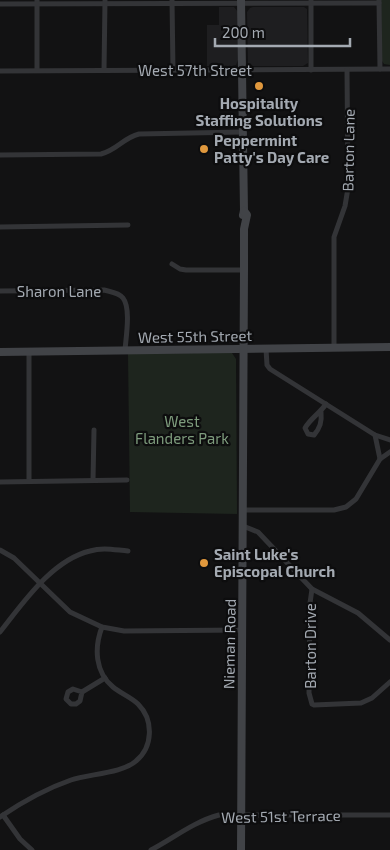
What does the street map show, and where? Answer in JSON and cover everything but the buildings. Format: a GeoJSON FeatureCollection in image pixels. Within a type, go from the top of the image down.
{"type":"FeatureCollection","features":[{"type":"Feature","properties":{"kind":"main road","name":"Nieman Road"},"geometry":{"type":"LineString","coordinates":[[241,850],[244,348],[242,2]]}},
{"type":"Feature","properties":{"kind":"main road","name":"West 55th Street"},"geometry":{"type":"LineString","coordinates":[[0,352],[390,347]]}},
{"type":"Feature","properties":{"kind":"street"},"geometry":{"type":"LineString","coordinates":[[0,4],[37,2],[379,1],[380,69]]}},
{"type":"Feature","properties":{"kind":"street"},"geometry":{"type":"LineString","coordinates":[[37,2],[37,70]]}},
{"type":"Feature","properties":{"kind":"street"},"geometry":{"type":"LineString","coordinates":[[104,70],[105,2]]}},
{"type":"Feature","properties":{"kind":"street"},"geometry":{"type":"LineString","coordinates":[[172,2],[173,70]]}},
{"type":"Feature","properties":{"kind":"street"},"geometry":{"type":"LineString","coordinates":[[311,2],[311,70]]}},
{"type":"Feature","properties":{"kind":"street","name":"West 57th Street"},"geometry":{"type":"LineString","coordinates":[[0,71],[390,69]]}},
{"type":"Feature","properties":{"kind":"street","name":"Barton Lane"},"geometry":{"type":"LineString","coordinates":[[334,348],[334,237],[345,206],[348,188],[347,70]]}},
{"type":"Feature","properties":{"kind":"street"},"geometry":{"type":"LineString","coordinates":[[0,155],[101,154],[111,152],[127,138],[139,134],[243,132]]}},
{"type":"Feature","properties":{"kind":"street"},"geometry":{"type":"LineString","coordinates":[[0,227],[128,225]]}},
{"type":"Feature","properties":{"kind":"street"},"geometry":{"type":"LineString","coordinates":[[172,264],[186,270],[244,270]]}},
{"type":"Feature","properties":{"kind":"street","name":"Sharon Lane"},"geometry":{"type":"LineString","coordinates":[[0,292],[104,290],[117,293],[123,298],[126,308],[125,350]]}},
{"type":"Feature","properties":{"kind":"street"},"geometry":{"type":"LineString","coordinates":[[266,349],[267,365],[270,369],[375,435],[390,440]]}},
{"type":"Feature","properties":{"kind":"street"},"geometry":{"type":"LineString","coordinates":[[29,352],[29,481]]}},
{"type":"Feature","properties":{"kind":"street"},"geometry":{"type":"LineString","coordinates":[[321,412],[326,404]]}},
{"type":"Feature","properties":{"kind":"street"},"geometry":{"type":"LineString","coordinates":[[93,480],[94,430]]}},
{"type":"Feature","properties":{"kind":"street"},"geometry":{"type":"LineString","coordinates":[[375,435],[380,459]]}},
{"type":"Feature","properties":{"kind":"street"},"geometry":{"type":"LineString","coordinates":[[243,510],[334,510],[346,507],[359,496],[380,459],[390,452]]}},
{"type":"Feature","properties":{"kind":"street"},"geometry":{"type":"LineString","coordinates":[[0,482],[127,480]]}},
{"type":"Feature","properties":{"kind":"street"},"geometry":{"type":"LineString","coordinates":[[243,526],[258,532],[312,589],[358,613],[390,640]]}},
{"type":"Feature","properties":{"kind":"street"},"geometry":{"type":"LineString","coordinates":[[0,632],[20,606],[41,584],[56,569],[76,555],[100,549],[128,551]]}},
{"type":"Feature","properties":{"kind":"street"},"geometry":{"type":"LineString","coordinates":[[0,550],[14,558],[70,612],[102,627],[124,631],[242,630]]}},
{"type":"Feature","properties":{"kind":"street","name":"Barton Drive"},"geometry":{"type":"LineString","coordinates":[[312,589],[310,603],[309,693],[312,704],[351,705],[362,703],[372,698],[390,682]]}},
{"type":"Feature","properties":{"kind":"street"},"geometry":{"type":"LineString","coordinates":[[32,850],[1,816],[51,787],[81,777],[130,766],[142,756],[150,736],[146,714],[138,704],[112,687],[104,678],[98,662],[97,651],[102,627]]}},
{"type":"Feature","properties":{"kind":"street"},"geometry":{"type":"LineString","coordinates":[[82,692],[104,678]]}},
{"type":"Feature","properties":{"kind":"street","name":"West 51st Terrace"},"geometry":{"type":"LineString","coordinates":[[151,850],[193,824],[218,815],[390,815]]}},
{"type":"Feature","properties":{"kind":"shaded area"},"geometry":{"type":"Polygon","coordinates":[[[219,7],[234,7],[238,12],[238,60],[236,65],[207,66],[207,25],[219,25],[219,7]]]}},
{"type":"Feature","properties":{"kind":"shaded area"},"geometry":{"type":"Polygon","coordinates":[[[253,7],[304,7],[307,9],[308,63],[303,66],[253,66],[248,63],[247,12],[253,7]]]}},
{"type":"Feature","properties":{"kind":"green space"},"geometry":{"type":"Polygon","coordinates":[[[381,0],[390,0],[390,65],[384,64],[382,61],[381,0]]]}},
{"type":"Feature","properties":{"kind":"green space","name":"West Flanders Park"},"geometry":{"type":"Polygon","coordinates":[[[232,353],[236,359],[237,514],[130,512],[128,354],[232,353]]]}},
{"type":"Feature","properties":{"kind":"place","name":"Hospitality Staffing Solutions"},"geometry":{"type":"Point","coordinates":[259,86]}},
{"type":"Feature","properties":{"kind":"place","name":"Peppermint Patty's Day Care"},"geometry":{"type":"Point","coordinates":[204,149]}},
{"type":"Feature","properties":{"kind":"place","name":"Saint Luke's Episcopal Church"},"geometry":{"type":"Point","coordinates":[204,563]}}]}
